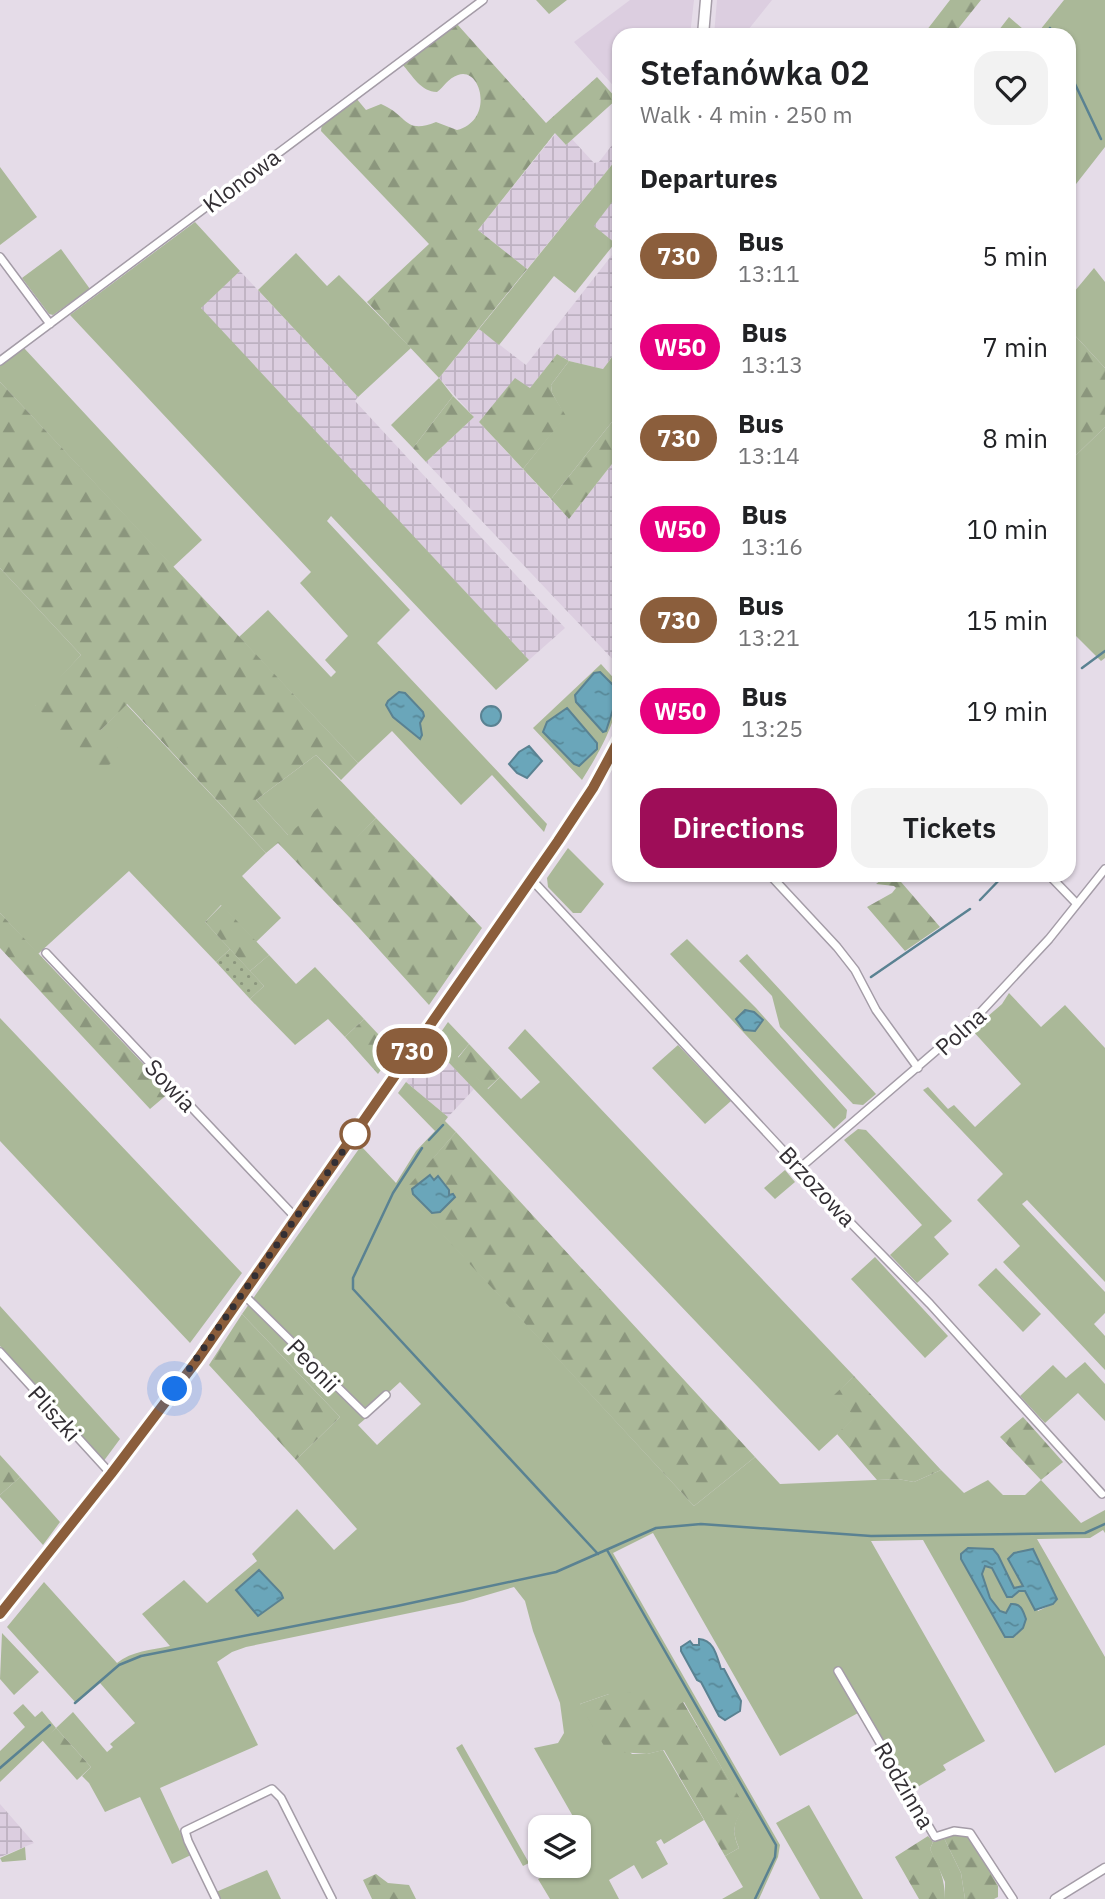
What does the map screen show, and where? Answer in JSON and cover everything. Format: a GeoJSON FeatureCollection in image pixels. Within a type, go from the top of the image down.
{"type":"FeatureCollection","features":[{"type":"Feature","properties":{"kind":"main road"},"geometry":{"type":"LineString","coordinates":[[704,28],[706,0]]}},
{"type":"Feature","properties":{"kind":"main road"},"geometry":{"type":"LineString","coordinates":[[0,1614],[111,1474],[243,1294],[532,880],[593,788],[612,753]]}},
{"type":"Feature","properties":{"kind":"street","name":"Klonowa"},"geometry":{"type":"LineString","coordinates":[[0,361],[483,0]]}},
{"type":"Feature","properties":{"kind":"street"},"geometry":{"type":"LineString","coordinates":[[0,257],[50,324]]}},
{"type":"Feature","properties":{"kind":"street","name":"Polna"},"geometry":{"type":"LineString","coordinates":[[801,1167],[980,1013],[1022,970],[1103,875]]}},
{"type":"Feature","properties":{"kind":"street","name":"Brzozowa"},"geometry":{"type":"LineString","coordinates":[[532,880],[930,1304],[1102,1494]]}},
{"type":"Feature","properties":{"kind":"street"},"geometry":{"type":"LineString","coordinates":[[777,882],[855,970],[876,1010],[918,1068]]}},
{"type":"Feature","properties":{"kind":"street"},"geometry":{"type":"LineString","coordinates":[[1056,882],[1077,904]]}},
{"type":"Feature","properties":{"kind":"street","name":"Sowia"},"geometry":{"type":"LineString","coordinates":[[46,953],[296,1218]]}},
{"type":"Feature","properties":{"kind":"street","name":"Peonii"},"geometry":{"type":"LineString","coordinates":[[243,1294],[365,1414],[386,1395]]}},
{"type":"Feature","properties":{"kind":"street","name":"Pliszki"},"geometry":{"type":"LineString","coordinates":[[0,1352],[111,1474]]}},
{"type":"Feature","properties":{"kind":"street","name":"Rodzinna"},"geometry":{"type":"LineString","coordinates":[[838,1671],[935,1837],[954,1831],[970,1833],[1013,1899]]}},
{"type":"Feature","properties":{"kind":"street"},"geometry":{"type":"LineString","coordinates":[[216,1899],[188,1841],[186,1831],[272,1789],[281,1798],[330,1895]]}},
{"type":"Feature","properties":{"kind":"street"},"geometry":{"type":"LineString","coordinates":[[1055,1899],[1105,1868]]}},
{"type":"Feature","properties":{"kind":"shaded area"},"geometry":{"type":"Polygon","coordinates":[[[630,0],[694,0],[691,28],[612,28],[612,84],[574,42],[630,0]]]}},
{"type":"Feature","properties":{"kind":"shaded area"},"geometry":{"type":"Polygon","coordinates":[[[717,0],[772,0],[750,28],[715,28],[717,0]]]}},
{"type":"Feature","properties":{"kind":"shaded area"},"geometry":{"type":"Polygon","coordinates":[[[556,133],[566,145],[572,139],[594,163],[599,162],[612,145],[612,165],[527,269],[478,230],[556,133]]]}},
{"type":"Feature","properties":{"kind":"shaded area"},"geometry":{"type":"Polygon","coordinates":[[[612,202],[612,241],[593,226],[612,202]]]}},
{"type":"Feature","properties":{"kind":"shaded area"},"geometry":{"type":"Polygon","coordinates":[[[612,255],[612,357],[603,369],[569,361],[557,354],[530,388],[515,379],[479,422],[569,519],[612,464],[612,659],[426,462],[474,417],[439,378],[479,329],[526,365],[612,255]]]}},
{"type":"Feature","properties":{"kind":"shaded area"},"geometry":{"type":"Polygon","coordinates":[[[240,271],[358,397],[355,401],[565,628],[529,660],[200,308],[240,271]]]}},
{"type":"Feature","properties":{"kind":"shaded area"},"geometry":{"type":"Polygon","coordinates":[[[432,1045],[474,1089],[448,1117],[406,1082],[432,1045]]]}},
{"type":"Feature","properties":{"kind":"shaded area"},"geometry":{"type":"Polygon","coordinates":[[[0,1804],[34,1843],[0,1857],[0,1804]]]}},
{"type":"Feature","properties":{"kind":"green space"},"geometry":{"type":"Polygon","coordinates":[[[536,0],[567,0],[549,14],[536,0]]]}},
{"type":"Feature","properties":{"kind":"green space"},"geometry":{"type":"Polygon","coordinates":[[[950,0],[981,0],[959,28],[928,28],[950,0]]]}},
{"type":"Feature","properties":{"kind":"green space"},"geometry":{"type":"Polygon","coordinates":[[[1064,0],[1105,0],[1105,147],[1076,184],[1076,28],[1042,28],[1064,0]]]}},
{"type":"Feature","properties":{"kind":"green space"},"geometry":{"type":"Polygon","coordinates":[[[1009,17],[1022,28],[1000,28],[1009,17]]]}},
{"type":"Feature","properties":{"kind":"green space"},"geometry":{"type":"Polygon","coordinates":[[[457,24],[546,123],[597,77],[612,94],[612,104],[566,145],[555,133],[478,230],[527,269],[439,378],[367,302],[429,244],[321,131],[322,123],[356,98],[366,110],[381,104],[412,125],[418,126],[436,122],[457,130],[469,124],[476,116],[480,95],[473,78],[466,74],[458,75],[437,92],[431,91],[417,82],[402,64],[457,24]]]}},
{"type":"Feature","properties":{"kind":"green space"},"geometry":{"type":"Polygon","coordinates":[[[612,165],[612,202],[594,226],[612,241],[612,247],[575,293],[554,276],[499,345],[479,329],[612,165]]]}},
{"type":"Feature","properties":{"kind":"green space"},"geometry":{"type":"Polygon","coordinates":[[[0,167],[37,217],[0,245],[0,167]]]}},
{"type":"Feature","properties":{"kind":"green space"},"geometry":{"type":"Polygon","coordinates":[[[195,222],[240,271],[201,308],[529,660],[496,690],[331,516],[327,521],[410,610],[377,643],[547,824],[544,832],[492,775],[461,805],[392,731],[358,763],[239,637],[268,610],[331,677],[336,672],[325,660],[348,636],[300,583],[311,572],[70,315],[195,222]]]}},
{"type":"Feature","properties":{"kind":"green space"},"geometry":{"type":"Polygon","coordinates":[[[61,249],[90,289],[53,315],[49,314],[22,278],[61,249]]]}},
{"type":"Feature","properties":{"kind":"green space"},"geometry":{"type":"Polygon","coordinates":[[[296,253],[327,286],[339,275],[411,348],[358,397],[258,290],[296,253]]]}},
{"type":"Feature","properties":{"kind":"green space"},"geometry":{"type":"Polygon","coordinates":[[[1094,268],[1105,282],[1105,368],[1076,337],[1076,290],[1094,268]]]}},
{"type":"Feature","properties":{"kind":"green space"},"geometry":{"type":"Polygon","coordinates":[[[1076,337],[1105,368],[1105,427],[1076,455],[1076,337]]]}},
{"type":"Feature","properties":{"kind":"green space"},"geometry":{"type":"Polygon","coordinates":[[[24,348],[202,540],[173,567],[0,382],[0,366],[24,348]]]}},
{"type":"Feature","properties":{"kind":"green space"},"geometry":{"type":"Polygon","coordinates":[[[557,354],[569,361],[551,385],[552,393],[566,416],[523,469],[479,422],[515,378],[530,388],[557,354]]]}},
{"type":"Feature","properties":{"kind":"green space"},"geometry":{"type":"Polygon","coordinates":[[[612,357],[612,422],[551,499],[523,469],[565,416],[552,393],[551,385],[569,361],[603,369],[612,357]]]}},
{"type":"Feature","properties":{"kind":"green space"},"geometry":{"type":"Polygon","coordinates":[[[439,378],[453,396],[413,448],[391,425],[439,378]]]}},
{"type":"Feature","properties":{"kind":"green space"},"geometry":{"type":"Polygon","coordinates":[[[0,382],[358,763],[341,780],[316,755],[256,800],[288,835],[318,808],[351,842],[376,818],[482,928],[429,1005],[278,843],[266,853],[127,704],[101,730],[122,752],[99,775],[34,704],[81,655],[0,568],[0,382]]]}},
{"type":"Feature","properties":{"kind":"green space"},"geometry":{"type":"Polygon","coordinates":[[[453,396],[474,417],[426,462],[413,448],[453,396]]]}},
{"type":"Feature","properties":{"kind":"green space"},"geometry":{"type":"Polygon","coordinates":[[[612,422],[612,464],[569,519],[551,499],[612,422]]]}},
{"type":"Feature","properties":{"kind":"green space"},"geometry":{"type":"Polygon","coordinates":[[[1105,427],[1105,658],[1101,661],[1076,636],[1076,455],[1105,427]]]}},
{"type":"Feature","properties":{"kind":"green space"},"geometry":{"type":"Polygon","coordinates":[[[0,568],[81,655],[35,705],[101,730],[126,704],[266,853],[242,876],[281,918],[256,942],[221,905],[205,922],[230,949],[216,962],[129,871],[38,954],[0,913],[0,568]]]}},
{"type":"Feature","properties":{"kind":"green space"},"geometry":{"type":"Polygon","coordinates":[[[601,664],[612,676],[612,723],[582,780],[533,728],[601,664]]]}},
{"type":"Feature","properties":{"kind":"green space"},"geometry":{"type":"Polygon","coordinates":[[[316,755],[376,818],[351,843],[288,835],[256,800],[316,755]]]}},
{"type":"Feature","properties":{"kind":"green space"},"geometry":{"type":"Polygon","coordinates":[[[568,848],[604,884],[581,913],[573,913],[548,887],[547,878],[568,848]]]}},
{"type":"Feature","properties":{"kind":"green space"},"geometry":{"type":"Polygon","coordinates":[[[901,882],[940,927],[905,951],[867,907],[896,888],[876,884],[901,882]]]}},
{"type":"Feature","properties":{"kind":"green space"},"geometry":{"type":"Polygon","coordinates":[[[222,905],[269,955],[250,971],[205,922],[222,905]]]}},
{"type":"Feature","properties":{"kind":"green space"},"geometry":{"type":"Polygon","coordinates":[[[0,913],[170,1092],[150,1109],[0,948],[0,913]]]}},
{"type":"Feature","properties":{"kind":"green space"},"geometry":{"type":"Polygon","coordinates":[[[687,939],[756,1008],[847,1110],[846,1118],[834,1129],[670,954],[687,939]]]}},
{"type":"Feature","properties":{"kind":"green space"},"geometry":{"type":"Polygon","coordinates":[[[230,949],[264,986],[250,999],[216,962],[230,949]]]}},
{"type":"Feature","properties":{"kind":"green space"},"geometry":{"type":"Polygon","coordinates":[[[747,954],[876,1094],[863,1105],[853,1104],[780,1027],[772,996],[739,961],[747,954]]]}},
{"type":"Feature","properties":{"kind":"green space"},"geometry":{"type":"Polygon","coordinates":[[[269,955],[296,984],[315,967],[364,1019],[345,1037],[328,1019],[295,1045],[250,999],[264,986],[250,971],[269,955]]]}},
{"type":"Feature","properties":{"kind":"green space"},"geometry":{"type":"Polygon","coordinates":[[[1009,993],[1041,1027],[1065,1005],[1105,1048],[1105,1282],[1027,1200],[1022,1204],[1105,1292],[1105,1313],[1094,1324],[1105,1336],[1105,1370],[1003,1262],[1020,1246],[977,1200],[1003,1174],[923,1090],[928,1087],[948,1109],[954,1105],[975,1127],[1021,1084],[972,1030],[1002,1004],[1009,993]]]}},
{"type":"Feature","properties":{"kind":"green space"},"geometry":{"type":"Polygon","coordinates":[[[0,1018],[242,1273],[190,1343],[0,1141],[0,1018]]]}},
{"type":"Feature","properties":{"kind":"green space"},"geometry":{"type":"Polygon","coordinates":[[[364,1019],[394,1051],[378,1074],[345,1037],[364,1019]]]}},
{"type":"Feature","properties":{"kind":"green space"},"geometry":{"type":"Polygon","coordinates":[[[448,1022],[469,1044],[458,1057],[488,1089],[500,1077],[521,1099],[540,1082],[508,1048],[525,1029],[854,1376],[835,1395],[856,1417],[819,1451],[432,1045],[448,1022]]]}},
{"type":"Feature","properties":{"kind":"green space"},"geometry":{"type":"Polygon","coordinates":[[[469,1044],[500,1077],[487,1089],[458,1058],[469,1044]]]}},
{"type":"Feature","properties":{"kind":"green space"},"geometry":{"type":"Polygon","coordinates":[[[678,1045],[731,1101],[705,1124],[652,1068],[678,1045]]]}},
{"type":"Feature","properties":{"kind":"green space"},"geometry":{"type":"Polygon","coordinates":[[[406,1082],[448,1117],[445,1121],[456,1132],[404,1192],[694,1506],[755,1457],[780,1484],[898,1479],[914,1482],[941,1470],[964,1493],[988,1480],[1003,1495],[1025,1495],[1041,1480],[1081,1523],[1105,1510],[1105,1533],[1103,1530],[1090,1538],[1037,1539],[1105,1657],[1105,1745],[1055,1773],[923,1540],[871,1541],[985,1741],[943,1765],[946,1770],[911,1791],[840,1668],[834,1672],[858,1713],[780,1756],[653,1533],[613,1553],[780,1845],[778,1857],[759,1899],[722,1899],[743,1887],[725,1856],[739,1848],[735,1826],[744,1807],[684,1702],[659,1717],[609,1694],[580,1704],[632,1754],[663,1750],[704,1820],[664,1844],[661,1839],[656,1842],[668,1864],[642,1879],[634,1865],[609,1880],[619,1899],[550,1899],[538,1879],[591,1878],[591,1815],[572,1815],[534,1748],[558,1743],[564,1733],[560,1703],[533,1631],[525,1601],[514,1587],[463,1602],[246,1647],[217,1662],[258,1745],[160,1788],[191,1855],[172,1864],[140,1797],[105,1812],[89,1783],[82,1776],[91,1767],[56,1728],[73,1712],[107,1752],[113,1747],[110,1744],[135,1723],[100,1683],[76,1703],[7,1627],[44,1582],[117,1663],[135,1653],[170,1646],[142,1614],[184,1580],[207,1603],[257,1561],[252,1554],[297,1509],[334,1550],[357,1529],[296,1460],[340,1417],[242,1314],[361,1146],[396,1183],[416,1151],[435,1131],[398,1093],[406,1082]],[[400,1382],[361,1414],[365,1419],[358,1425],[377,1445],[421,1404],[400,1382]],[[968,1548],[961,1554],[961,1559],[1005,1637],[1018,1604],[1011,1604],[1006,1613],[1000,1611],[990,1598],[981,1573],[985,1566],[992,1568],[1007,1597],[1025,1591],[1038,1611],[1057,1599],[1033,1549],[1014,1553],[1008,1558],[1023,1586],[1014,1588],[993,1549],[968,1548]]]}},
{"type":"Feature","properties":{"kind":"green space"},"geometry":{"type":"Polygon","coordinates":[[[858,1129],[866,1130],[952,1221],[934,1237],[949,1254],[917,1283],[890,1255],[922,1225],[844,1140],[858,1129]]]}},
{"type":"Feature","properties":{"kind":"green space"},"geometry":{"type":"Polygon","coordinates":[[[456,1132],[755,1457],[694,1506],[403,1192],[456,1132]]]}},
{"type":"Feature","properties":{"kind":"green space"},"geometry":{"type":"Polygon","coordinates":[[[785,1170],[795,1182],[775,1199],[764,1188],[785,1170]]]}},
{"type":"Feature","properties":{"kind":"green space"},"geometry":{"type":"Polygon","coordinates":[[[875,1257],[948,1336],[925,1358],[851,1279],[875,1257]]]}},
{"type":"Feature","properties":{"kind":"green space"},"geometry":{"type":"Polygon","coordinates":[[[996,1268],[1041,1314],[1023,1332],[978,1285],[996,1268]]]}},
{"type":"Feature","properties":{"kind":"green space"},"geometry":{"type":"Polygon","coordinates":[[[0,1306],[120,1439],[103,1462],[0,1346],[0,1306]]]}},
{"type":"Feature","properties":{"kind":"green space"},"geometry":{"type":"Polygon","coordinates":[[[242,1314],[340,1417],[296,1460],[209,1365],[242,1314]]]}},
{"type":"Feature","properties":{"kind":"green space"},"geometry":{"type":"Polygon","coordinates":[[[1085,1362],[1105,1384],[1105,1421],[1078,1393],[1045,1423],[1020,1396],[1053,1365],[1066,1378],[1085,1362]]]}},
{"type":"Feature","properties":{"kind":"green space"},"geometry":{"type":"Polygon","coordinates":[[[854,1376],[941,1470],[914,1482],[898,1479],[877,1480],[837,1434],[855,1417],[834,1395],[854,1376]]]}},
{"type":"Feature","properties":{"kind":"green space"},"geometry":{"type":"Polygon","coordinates":[[[1023,1417],[1063,1462],[1041,1480],[1000,1437],[1023,1417]]]}},
{"type":"Feature","properties":{"kind":"green space"},"geometry":{"type":"Polygon","coordinates":[[[0,1455],[20,1477],[0,1495],[0,1455]]]}},
{"type":"Feature","properties":{"kind":"green space"},"geometry":{"type":"Polygon","coordinates":[[[20,1477],[60,1522],[43,1545],[0,1497],[20,1477]]]}},
{"type":"Feature","properties":{"kind":"green space"},"geometry":{"type":"Polygon","coordinates":[[[2,1633],[39,1672],[14,1695],[0,1679],[2,1633]]]}},
{"type":"Feature","properties":{"kind":"green space"},"geometry":{"type":"Polygon","coordinates":[[[643,1692],[659,1716],[683,1702],[745,1807],[735,1827],[739,1848],[725,1856],[664,1750],[647,1754],[607,1751],[580,1704],[609,1694],[643,1692]]]}},
{"type":"Feature","properties":{"kind":"green space"},"geometry":{"type":"Polygon","coordinates":[[[23,1704],[35,1717],[42,1711],[56,1728],[0,1782],[0,1751],[25,1727],[13,1713],[23,1704]]]}},
{"type":"Feature","properties":{"kind":"green space"},"geometry":{"type":"Polygon","coordinates":[[[56,1728],[91,1767],[77,1780],[42,1740],[56,1728]]]}},
{"type":"Feature","properties":{"kind":"green space"},"geometry":{"type":"Polygon","coordinates":[[[462,1744],[528,1864],[523,1866],[456,1748],[462,1744]]]}},
{"type":"Feature","properties":{"kind":"green space"},"geometry":{"type":"Polygon","coordinates":[[[809,1805],[863,1899],[820,1899],[776,1823],[809,1805]]]}},
{"type":"Feature","properties":{"kind":"green space"},"geometry":{"type":"Polygon","coordinates":[[[955,1834],[966,1836],[973,1843],[998,1886],[998,1897],[965,1899],[961,1873],[944,1838],[955,1834]]]}},
{"type":"Feature","properties":{"kind":"green space"},"geometry":{"type":"Polygon","coordinates":[[[928,1836],[933,1842],[930,1849],[941,1873],[945,1899],[919,1899],[895,1857],[928,1836]]]}},
{"type":"Feature","properties":{"kind":"green space"},"geometry":{"type":"Polygon","coordinates":[[[944,1838],[961,1873],[965,1899],[945,1899],[945,1882],[930,1849],[933,1842],[944,1838]]]}},
{"type":"Feature","properties":{"kind":"green space"},"geometry":{"type":"Polygon","coordinates":[[[25,1847],[26,1860],[2,1862],[0,1858],[25,1847]]]}},
{"type":"Feature","properties":{"kind":"green space"},"geometry":{"type":"Polygon","coordinates":[[[267,1870],[281,1899],[220,1899],[216,1892],[267,1870]]]}},
{"type":"Feature","properties":{"kind":"green space"},"geometry":{"type":"Polygon","coordinates":[[[376,1874],[388,1883],[409,1885],[416,1899],[372,1899],[363,1880],[376,1874]]]}},
{"type":"Feature","properties":{"kind":"water"},"geometry":{"type":"Polygon","coordinates":[[[600,672],[612,684],[612,713],[606,731],[603,732],[576,702],[575,695],[594,673],[600,672]]]}},
{"type":"Feature","properties":{"kind":"water"},"geometry":{"type":"Polygon","coordinates":[[[399,692],[405,693],[423,712],[420,739],[393,717],[386,705],[399,692]]]}},
{"type":"Feature","properties":{"kind":"water"},"geometry":{"type":"Polygon","coordinates":[[[491,706],[498,709],[501,716],[498,723],[491,726],[484,723],[481,716],[484,709],[491,706]]]}},
{"type":"Feature","properties":{"kind":"water"},"geometry":{"type":"Polygon","coordinates":[[[567,708],[597,743],[597,749],[579,766],[543,732],[547,722],[567,708]]]}},
{"type":"Feature","properties":{"kind":"water"},"geometry":{"type":"Polygon","coordinates":[[[529,746],[542,761],[527,778],[517,773],[509,764],[519,752],[529,746]]]}},
{"type":"Feature","properties":{"kind":"water"},"geometry":{"type":"Polygon","coordinates":[[[745,1010],[754,1012],[763,1020],[755,1031],[744,1030],[736,1019],[745,1010]]]}},
{"type":"Feature","properties":{"kind":"water"},"geometry":{"type":"Polygon","coordinates":[[[430,1175],[434,1180],[438,1176],[449,1190],[449,1195],[453,1194],[455,1197],[440,1212],[432,1213],[413,1194],[412,1189],[430,1175]]]}},
{"type":"Feature","properties":{"kind":"water"},"geometry":{"type":"Polygon","coordinates":[[[968,1548],[993,1549],[1014,1588],[1023,1586],[1008,1559],[1014,1553],[1033,1549],[1057,1599],[1053,1604],[1035,1610],[1025,1591],[1007,1597],[992,1568],[985,1566],[982,1574],[990,1598],[1000,1611],[1006,1613],[1011,1604],[1017,1605],[1026,1619],[1023,1628],[1013,1637],[1005,1637],[961,1559],[961,1554],[968,1548]]]}},
{"type":"Feature","properties":{"kind":"water"},"geometry":{"type":"Polygon","coordinates":[[[259,1570],[283,1598],[258,1616],[236,1590],[259,1570]]]}},
{"type":"Feature","properties":{"kind":"water"},"geometry":{"type":"Polygon","coordinates":[[[699,1639],[712,1646],[721,1669],[724,1669],[741,1701],[740,1711],[725,1720],[719,1716],[681,1651],[681,1647],[690,1641],[693,1645],[699,1645],[699,1639]]]}},
{"type":"Feature","properties":{"kind":"waterway"},"geometry":{"type":"LineString","coordinates":[[1076,86],[1101,139]]}},
{"type":"Feature","properties":{"kind":"waterway"},"geometry":{"type":"LineString","coordinates":[[1082,668],[1105,651]]}},
{"type":"Feature","properties":{"kind":"waterway"},"geometry":{"type":"LineString","coordinates":[[980,900],[997,882]]}},
{"type":"Feature","properties":{"kind":"waterway"},"geometry":{"type":"LineString","coordinates":[[871,977],[970,909]]}},
{"type":"Feature","properties":{"kind":"waterway"},"geometry":{"type":"LineString","coordinates":[[429,1140],[443,1125]]}},
{"type":"Feature","properties":{"kind":"waterway"},"geometry":{"type":"LineString","coordinates":[[422,1148],[393,1193],[353,1278],[353,1289],[598,1554]]}},
{"type":"Feature","properties":{"kind":"waterway"},"geometry":{"type":"LineString","coordinates":[[75,1703],[119,1665],[141,1656],[556,1572],[656,1528],[701,1524],[871,1536],[1085,1533],[1105,1524]]}},
{"type":"Feature","properties":{"kind":"waterway"},"geometry":{"type":"LineString","coordinates":[[607,1550],[776,1845],[775,1857],[755,1899]]}},
{"type":"Feature","properties":{"kind":"waterway"},"geometry":{"type":"LineString","coordinates":[[0,1768],[50,1725]]}},
{"type":"Feature","properties":{"kind":"bus line","name":"730"},"geometry":{"type":"LineString","coordinates":[[0,1614],[198,1359],[558,841],[612,753]]}},
{"type":"Feature","properties":{"kind":"route"},"geometry":{"type":"LineString","coordinates":[[175,1389],[355,1134]]}}]}
